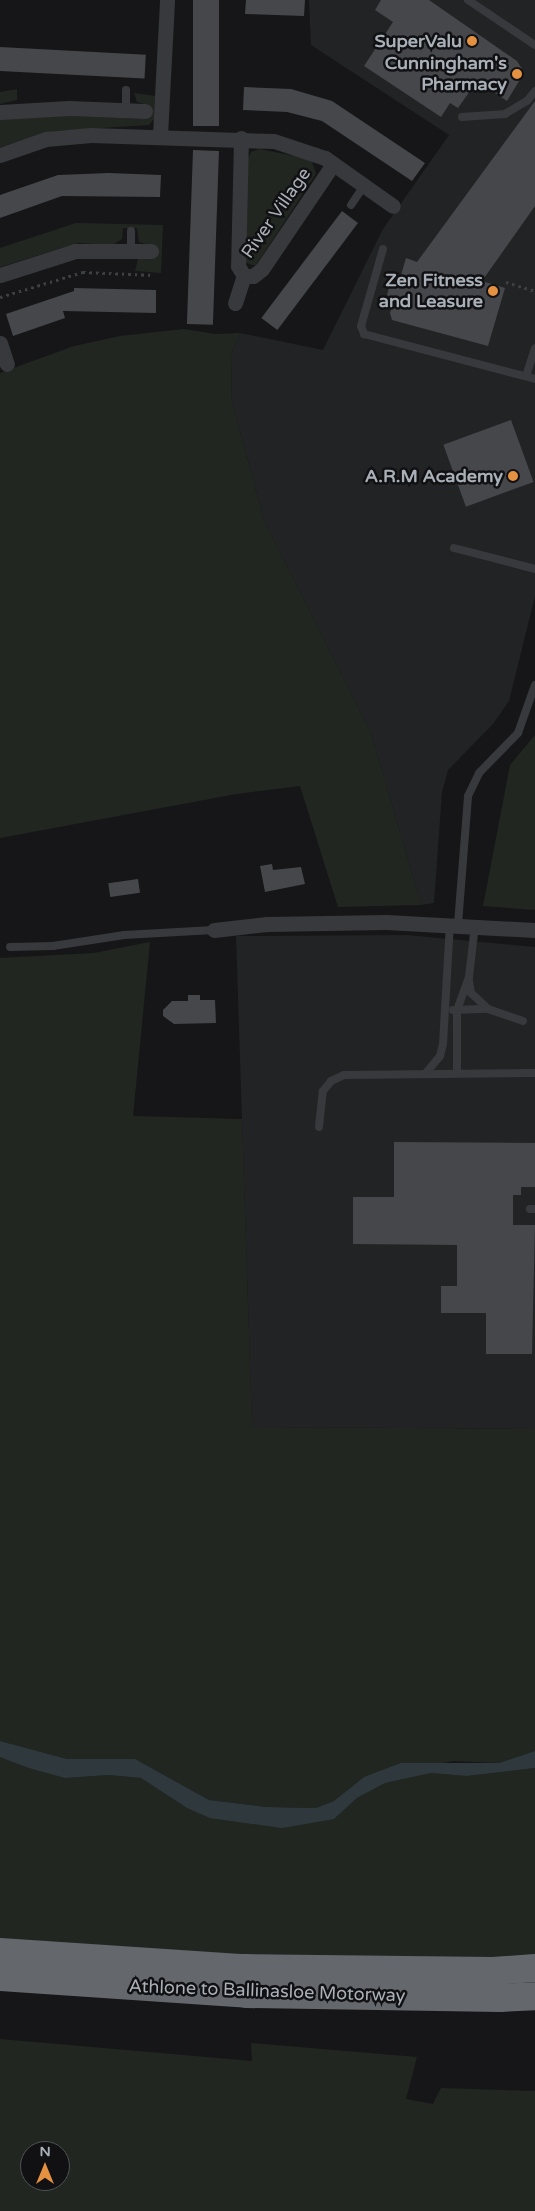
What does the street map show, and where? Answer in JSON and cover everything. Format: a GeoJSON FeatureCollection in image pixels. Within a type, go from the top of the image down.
{"type":"FeatureCollection","features":[{"type":"Feature","properties":{"kind":"highway","name":"Athlone to Ballinasloe Motorway"},"geometry":{"type":"LineString","coordinates":[[0,1952],[243,1968],[493,1971],[535,1968]]}},
{"type":"Feature","properties":{"kind":"highway","name":"Athlone to Ballinasloe Motorway"},"geometry":{"type":"LineString","coordinates":[[0,1977],[247,1994],[500,1998],[535,1996]]}},
{"type":"Feature","properties":{"kind":"street"},"geometry":{"type":"LineString","coordinates":[[160,135],[167,0]]}},
{"type":"Feature","properties":{"kind":"street"},"geometry":{"type":"LineString","coordinates":[[0,112],[41,108],[145,111]]}},
{"type":"Feature","properties":{"kind":"street","name":"River Village"},"geometry":{"type":"LineString","coordinates":[[0,155],[59,137],[160,135],[241,138],[293,145],[333,164],[393,206]]}},
{"type":"Feature","properties":{"kind":"street","name":"River Village"},"geometry":{"type":"LineString","coordinates":[[235,303],[244,276],[238,266],[241,138]]}},
{"type":"Feature","properties":{"kind":"street","name":"River Village"},"geometry":{"type":"LineString","coordinates":[[244,276],[253,276],[262,269],[333,164]]}},
{"type":"Feature","properties":{"kind":"street"},"geometry":{"type":"LineString","coordinates":[[0,275],[75,251],[151,251]]}},
{"type":"Feature","properties":{"kind":"street"},"geometry":{"type":"LineString","coordinates":[[0,343],[7,364]]}},
{"type":"Feature","properties":{"kind":"street"},"geometry":{"type":"LineString","coordinates":[[214,930],[267,924],[454,924],[535,930]]}},
{"type":"Feature","properties":{"kind":"lane"},"geometry":{"type":"LineString","coordinates":[[468,0],[535,45]]}},
{"type":"Feature","properties":{"kind":"lane"},"geometry":{"type":"LineString","coordinates":[[126,90],[126,110]]}},
{"type":"Feature","properties":{"kind":"lane"},"geometry":{"type":"LineString","coordinates":[[462,117],[505,114],[527,101],[535,91]]}},
{"type":"Feature","properties":{"kind":"lane"},"geometry":{"type":"LineString","coordinates":[[351,205],[364,186]]}},
{"type":"Feature","properties":{"kind":"lane"},"geometry":{"type":"LineString","coordinates":[[131,231],[131,251]]}},
{"type":"Feature","properties":{"kind":"lane"},"geometry":{"type":"LineString","coordinates":[[383,249],[361,326],[364,334],[535,379]]}},
{"type":"Feature","properties":{"kind":"lane"},"geometry":{"type":"LineString","coordinates":[[526,376],[535,348]]}},
{"type":"Feature","properties":{"kind":"lane"},"geometry":{"type":"LineString","coordinates":[[454,548],[535,569]]}},
{"type":"Feature","properties":{"kind":"lane"},"geometry":{"type":"LineString","coordinates":[[426,1074],[440,1056],[468,796],[479,773],[518,733],[535,684]]}},
{"type":"Feature","properties":{"kind":"lane"},"geometry":{"type":"LineString","coordinates":[[457,1073],[457,1010],[469,977],[475,925]]}},
{"type":"Feature","properties":{"kind":"lane"},"geometry":{"type":"LineString","coordinates":[[10,947],[53,946],[124,935],[214,930]]}},
{"type":"Feature","properties":{"kind":"lane"},"geometry":{"type":"LineString","coordinates":[[469,977],[471,993],[488,1009]]}},
{"type":"Feature","properties":{"kind":"lane"},"geometry":{"type":"LineString","coordinates":[[446,1010],[488,1009],[523,1020]]}},
{"type":"Feature","properties":{"kind":"lane"},"geometry":{"type":"LineString","coordinates":[[319,1127],[323,1091],[331,1081],[344,1075],[535,1073]]}},
{"type":"Feature","properties":{"kind":"path"},"geometry":{"type":"LineString","coordinates":[[0,297],[84,272],[154,275]]}},
{"type":"Feature","properties":{"kind":"path"},"geometry":{"type":"LineString","coordinates":[[506,282],[535,290]]}},
{"type":"Feature","properties":{"kind":"shaded area"},"geometry":{"type":"Polygon","coordinates":[[[309,0],[535,0],[535,596],[509,701],[493,724],[448,770],[442,792],[434,903],[421,905],[371,733],[264,521],[231,398],[232,352],[240,333],[323,350],[383,229],[449,135],[311,45],[309,0]]]}},
{"type":"Feature","properties":{"kind":"shaded area"},"geometry":{"type":"Polygon","coordinates":[[[17,89],[17,100],[0,104],[0,92],[17,89]]]}},
{"type":"Feature","properties":{"kind":"shaded area"},"geometry":{"type":"Polygon","coordinates":[[[134,93],[155,96],[154,119],[149,125],[55,131],[0,147],[0,118],[47,115],[147,119],[148,105],[137,102],[134,93]]]}},
{"type":"Feature","properties":{"kind":"shaded area"},"geometry":{"type":"Polygon","coordinates":[[[259,149],[305,158],[312,162],[316,174],[256,265],[252,265],[245,262],[247,161],[251,152],[259,149]]]}},
{"type":"Feature","properties":{"kind":"shaded area"},"geometry":{"type":"Polygon","coordinates":[[[76,223],[163,225],[161,273],[135,271],[138,259],[153,259],[153,246],[139,242],[137,228],[123,228],[122,239],[112,245],[78,243],[0,267],[0,248],[76,223]]]}},
{"type":"Feature","properties":{"kind":"shaded area"},"geometry":{"type":"Polygon","coordinates":[[[184,329],[215,334],[240,333],[232,352],[231,398],[264,521],[371,733],[421,905],[338,907],[300,786],[236,794],[0,838],[0,373],[74,346],[120,336],[184,329]]]}},
{"type":"Feature","properties":{"kind":"shaded area"},"geometry":{"type":"Polygon","coordinates":[[[535,735],[535,910],[483,906],[510,765],[535,735]]]}},
{"type":"Feature","properties":{"kind":"shaded area"},"geometry":{"type":"Polygon","coordinates":[[[407,935],[535,947],[535,1429],[252,1427],[236,936],[407,935]]]}},
{"type":"Feature","properties":{"kind":"shaded area"},"geometry":{"type":"Polygon","coordinates":[[[150,942],[133,1116],[242,1119],[252,1427],[535,1429],[535,1751],[499,1763],[454,1761],[364,1777],[334,1801],[316,1808],[266,1807],[209,1800],[135,1759],[67,1759],[0,1741],[0,958],[94,953],[150,942]]]}},
{"type":"Feature","properties":{"kind":"shaded area"},"geometry":{"type":"Polygon","coordinates":[[[0,1741],[67,1759],[135,1759],[209,1800],[266,1807],[316,1808],[334,1801],[364,1777],[401,1763],[499,1763],[535,1751],[535,1768],[467,1776],[431,1773],[385,1783],[357,1798],[334,1819],[282,1828],[210,1818],[187,1808],[141,1778],[109,1775],[65,1778],[29,1768],[0,1757],[0,1741]]]}},
{"type":"Feature","properties":{"kind":"shaded area"},"geometry":{"type":"Polygon","coordinates":[[[0,1757],[65,1778],[109,1775],[141,1778],[187,1808],[334,1819],[357,1798],[385,1783],[431,1773],[468,1776],[535,1768],[535,1958],[306,1959],[0,1940],[0,1757]]]}},
{"type":"Feature","properties":{"kind":"shaded area"},"geometry":{"type":"Polygon","coordinates":[[[0,2039],[252,2061],[251,2043],[417,2057],[406,2099],[433,2104],[441,2088],[535,2091],[535,2211],[0,2211],[0,2039]]]}},
{"type":"Feature","properties":{"kind":"building"},"geometry":{"type":"Polygon","coordinates":[[[193,0],[219,0],[219,126],[193,126],[193,0]]]}},
{"type":"Feature","properties":{"kind":"building"},"geometry":{"type":"Polygon","coordinates":[[[246,0],[305,0],[304,16],[245,14],[246,0]]]}},
{"type":"Feature","properties":{"kind":"building"},"geometry":{"type":"Polygon","coordinates":[[[381,0],[429,0],[517,61],[522,69],[521,78],[507,101],[477,81],[458,108],[450,103],[441,117],[364,66],[393,22],[375,10],[381,0]]]}},
{"type":"Feature","properties":{"kind":"building"},"geometry":{"type":"Polygon","coordinates":[[[0,47],[146,55],[145,79],[0,71],[0,47]]]}},
{"type":"Feature","properties":{"kind":"building"},"geometry":{"type":"Polygon","coordinates":[[[244,87],[291,89],[332,101],[425,163],[412,181],[322,121],[287,112],[243,110],[244,87]]]}},
{"type":"Feature","properties":{"kind":"building"},"geometry":{"type":"Polygon","coordinates":[[[535,101],[535,206],[482,281],[505,288],[488,346],[392,320],[390,313],[394,300],[387,295],[391,279],[394,280],[395,274],[401,275],[406,258],[417,262],[535,101]]]}},
{"type":"Feature","properties":{"kind":"building"},"geometry":{"type":"Polygon","coordinates":[[[193,150],[219,151],[213,325],[187,324],[193,150]]]}},
{"type":"Feature","properties":{"kind":"building"},"geometry":{"type":"Polygon","coordinates":[[[109,173],[161,175],[160,197],[62,196],[0,218],[0,195],[58,175],[109,173]]]}},
{"type":"Feature","properties":{"kind":"building"},"geometry":{"type":"Polygon","coordinates":[[[342,211],[358,223],[277,330],[261,318],[342,211]]]}},
{"type":"Feature","properties":{"kind":"building"},"geometry":{"type":"Polygon","coordinates":[[[74,288],[156,290],[156,313],[63,311],[65,318],[13,336],[6,314],[74,291],[74,288]]]}},
{"type":"Feature","properties":{"kind":"building"},"geometry":{"type":"Polygon","coordinates":[[[511,420],[534,482],[466,507],[443,445],[511,420]]]}},
{"type":"Feature","properties":{"kind":"building"},"geometry":{"type":"Polygon","coordinates":[[[272,864],[273,870],[301,867],[305,884],[265,892],[260,866],[272,864]]]}},
{"type":"Feature","properties":{"kind":"building"},"geometry":{"type":"Polygon","coordinates":[[[138,879],[140,893],[110,897],[108,883],[138,879]]]}},
{"type":"Feature","properties":{"kind":"building"},"geometry":{"type":"Polygon","coordinates":[[[188,995],[200,995],[200,1000],[215,1000],[216,1023],[174,1024],[163,1016],[163,1010],[172,1001],[188,1001],[188,995]]]}},
{"type":"Feature","properties":{"kind":"building"},"geometry":{"type":"Polygon","coordinates":[[[394,1142],[535,1143],[535,1187],[521,1187],[521,1195],[513,1195],[513,1225],[535,1225],[532,1354],[486,1354],[486,1313],[441,1313],[441,1286],[457,1286],[457,1245],[353,1244],[353,1197],[394,1197],[394,1142]]]}},
{"type":"Feature","properties":{"kind":"place","name":"SuperValu"},"geometry":{"type":"Point","coordinates":[472,41]}},
{"type":"Feature","properties":{"kind":"place","name":"Cunningham's Pharmacy"},"geometry":{"type":"Point","coordinates":[517,74]}},
{"type":"Feature","properties":{"kind":"place","name":"Zen Fitness and Leasure"},"geometry":{"type":"Point","coordinates":[493,291]}},
{"type":"Feature","properties":{"kind":"place","name":"A.R.M Academy"},"geometry":{"type":"Point","coordinates":[513,476]}}]}
